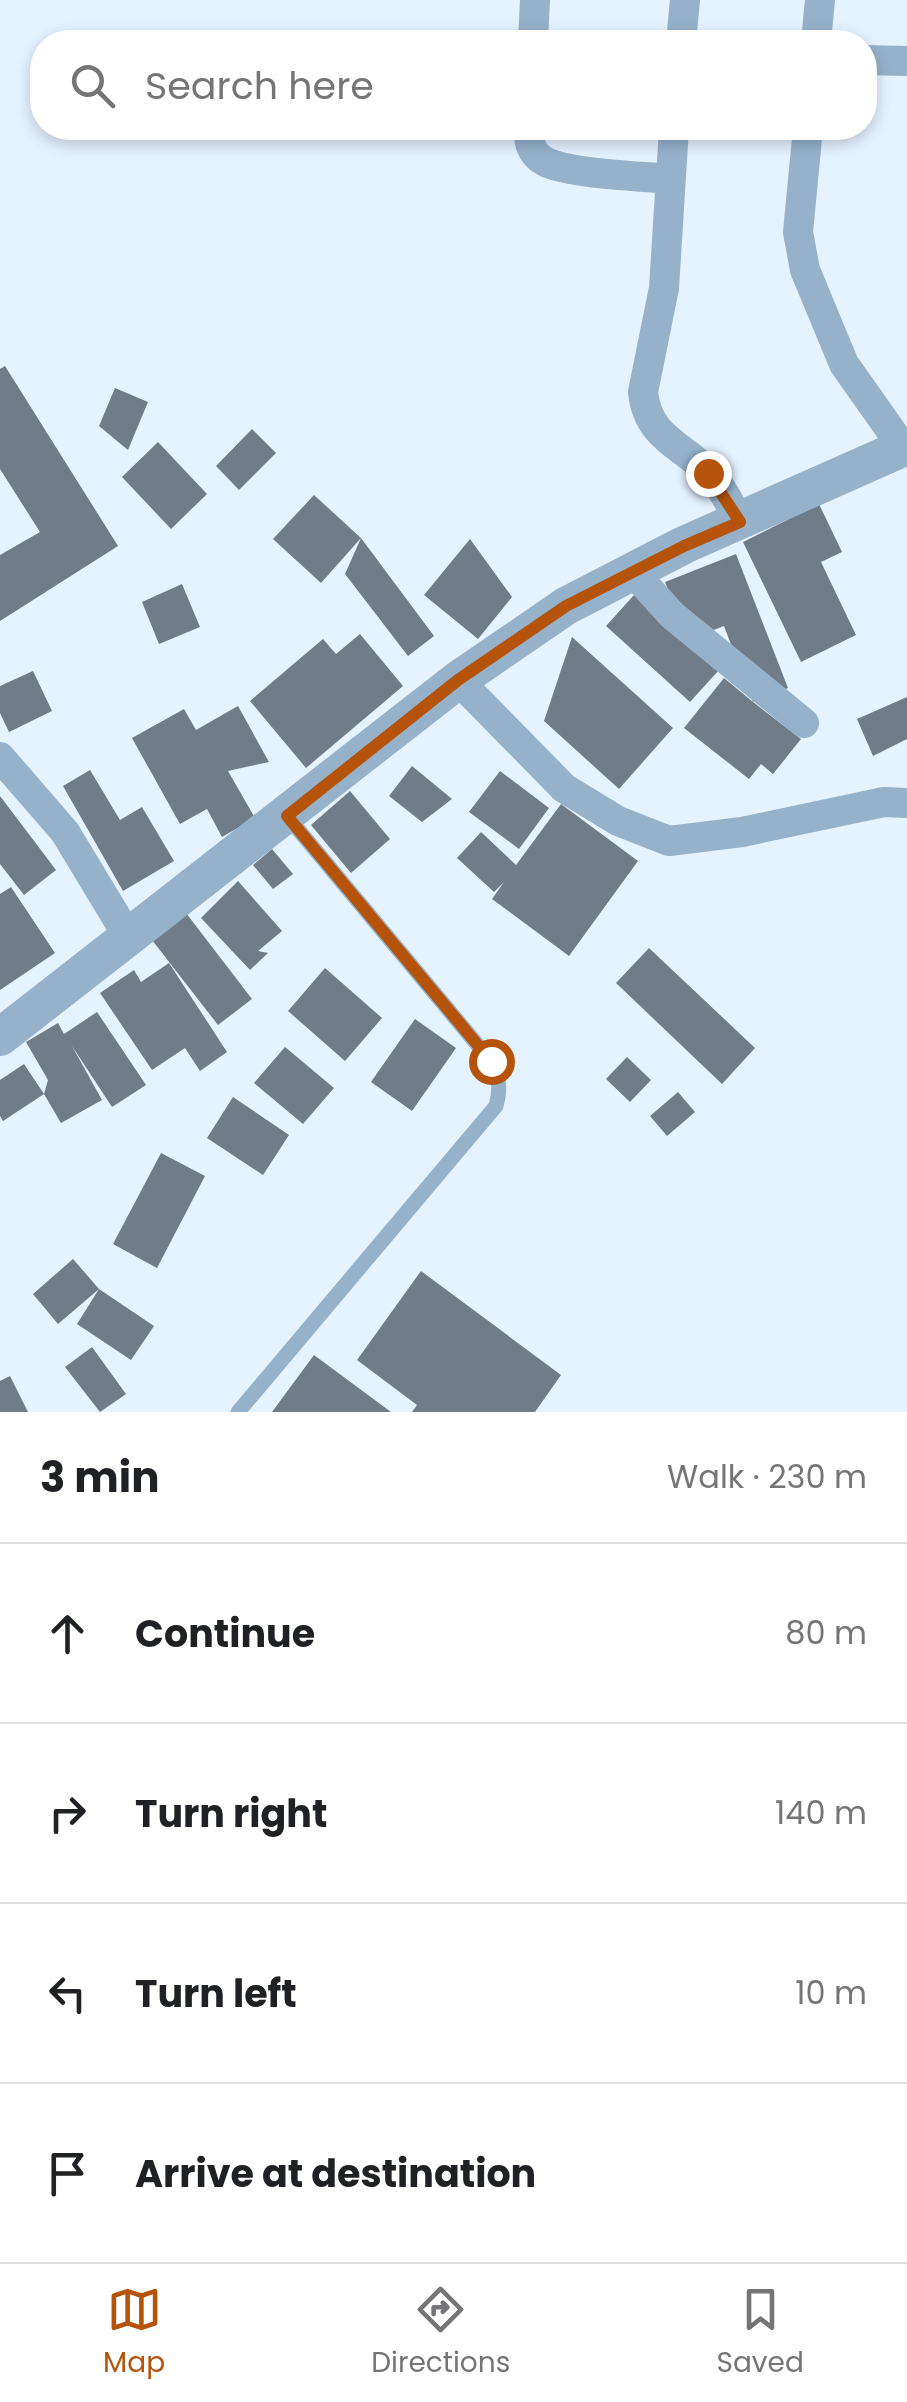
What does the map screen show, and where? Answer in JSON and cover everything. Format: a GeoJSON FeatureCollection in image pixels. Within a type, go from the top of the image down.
{"type":"FeatureCollection","features":[{"type":"Feature","properties":{"kind":"street"},"geometry":{"type":"LineString","coordinates":[[534,30],[535,0]]}},
{"type":"Feature","properties":{"kind":"street"},"geometry":{"type":"LineString","coordinates":[[682,30],[685,0]]}},
{"type":"Feature","properties":{"kind":"street"},"geometry":{"type":"LineString","coordinates":[[817,30],[820,0]]}},
{"type":"Feature","properties":{"kind":"street"},"geometry":{"type":"LineString","coordinates":[[877,60],[907,60]]}},
{"type":"Feature","properties":{"kind":"street"},"geometry":{"type":"LineString","coordinates":[[530,140],[531,148],[542,160],[561,166],[669,179]]}},
{"type":"Feature","properties":{"kind":"street"},"geometry":{"type":"LineString","coordinates":[[673,140],[664,288],[643,392],[645,408],[658,431],[716,481],[740,522]]}},
{"type":"Feature","properties":{"kind":"street"},"geometry":{"type":"LineString","coordinates":[[0,1037],[458,680],[566,606],[905,448],[844,364],[805,270],[798,232],[807,140]]}},
{"type":"Feature","properties":{"kind":"street"},"geometry":{"type":"LineString","coordinates":[[633,572],[672,615],[804,723]]}},
{"type":"Feature","properties":{"kind":"street"},"geometry":{"type":"LineString","coordinates":[[458,680],[564,788],[618,821],[668,841],[742,832],[884,802],[907,803]]}},
{"type":"Feature","properties":{"kind":"street"},"geometry":{"type":"LineString","coordinates":[[0,757],[65,832],[129,938]]}},
{"type":"Feature","properties":{"kind":"lane"},"geometry":{"type":"LineString","coordinates":[[238,1412],[496,1106],[500,1092],[491,1061],[287,816]]}},
{"type":"Feature","properties":{"kind":"building"},"geometry":{"type":"Polygon","coordinates":[[[5,366],[118,546],[0,621],[0,555],[40,532],[0,469],[0,369],[5,366]]]}},
{"type":"Feature","properties":{"kind":"building"},"geometry":{"type":"Polygon","coordinates":[[[115,388],[148,402],[128,450],[99,426],[115,388]]]}},
{"type":"Feature","properties":{"kind":"building"},"geometry":{"type":"Polygon","coordinates":[[[252,429],[276,453],[239,490],[216,466],[252,429]]]}},
{"type":"Feature","properties":{"kind":"building"},"geometry":{"type":"Polygon","coordinates":[[[158,442],[207,494],[171,529],[122,477],[158,442]]]}},
{"type":"Feature","properties":{"kind":"building"},"geometry":{"type":"Polygon","coordinates":[[[314,495],[361,538],[321,583],[273,539],[314,495]]]}},
{"type":"Feature","properties":{"kind":"building"},"geometry":{"type":"Polygon","coordinates":[[[819,504],[842,552],[821,562],[856,635],[801,662],[743,542],[819,504]]]}},
{"type":"Feature","properties":{"kind":"building"},"geometry":{"type":"Polygon","coordinates":[[[361,538],[434,636],[408,656],[345,574],[361,538]]]}},
{"type":"Feature","properties":{"kind":"building"},"geometry":{"type":"Polygon","coordinates":[[[470,539],[512,597],[478,639],[424,595],[470,539]]]}},
{"type":"Feature","properties":{"kind":"building"},"geometry":{"type":"Polygon","coordinates":[[[736,554],[788,688],[753,702],[724,626],[688,640],[665,582],[736,554]]]}},
{"type":"Feature","properties":{"kind":"building"},"geometry":{"type":"Polygon","coordinates":[[[182,584],[200,627],[159,644],[142,602],[182,584]]]}},
{"type":"Feature","properties":{"kind":"building"},"geometry":{"type":"Polygon","coordinates":[[[634,595],[719,670],[690,702],[606,626],[634,595]]]}},
{"type":"Feature","properties":{"kind":"building"},"geometry":{"type":"Polygon","coordinates":[[[360,634],[403,686],[306,768],[250,701],[323,639],[336,654],[360,634]]]}},
{"type":"Feature","properties":{"kind":"building"},"geometry":{"type":"Polygon","coordinates":[[[572,637],[673,728],[619,789],[544,721],[572,637]]]}},
{"type":"Feature","properties":{"kind":"building"},"geometry":{"type":"Polygon","coordinates":[[[33,671],[52,711],[9,732],[0,713],[0,686],[33,671]]]}},
{"type":"Feature","properties":{"kind":"building"},"geometry":{"type":"Polygon","coordinates":[[[724,678],[801,739],[773,774],[761,764],[749,779],[684,728],[724,678]]]}},
{"type":"Feature","properties":{"kind":"building"},"geometry":{"type":"Polygon","coordinates":[[[907,697],[907,739],[873,756],[857,719],[907,697]]]}},
{"type":"Feature","properties":{"kind":"building"},"geometry":{"type":"Polygon","coordinates":[[[238,706],[269,762],[228,771],[255,818],[222,837],[207,809],[180,824],[132,738],[184,709],[196,730],[238,706]]]}},
{"type":"Feature","properties":{"kind":"building"},"geometry":{"type":"Polygon","coordinates":[[[412,766],[452,799],[422,822],[389,796],[412,766]]]}},
{"type":"Feature","properties":{"kind":"building"},"geometry":{"type":"Polygon","coordinates":[[[90,770],[120,820],[142,807],[174,861],[123,891],[63,786],[90,770]]]}},
{"type":"Feature","properties":{"kind":"building"},"geometry":{"type":"Polygon","coordinates":[[[500,771],[549,808],[519,849],[469,812],[500,771]]]}},
{"type":"Feature","properties":{"kind":"building"},"geometry":{"type":"Polygon","coordinates":[[[350,791],[390,839],[351,873],[311,825],[350,791]]]}},
{"type":"Feature","properties":{"kind":"building"},"geometry":{"type":"Polygon","coordinates":[[[0,796],[56,870],[24,895],[0,864],[0,796]]]}},
{"type":"Feature","properties":{"kind":"building"},"geometry":{"type":"Polygon","coordinates":[[[561,804],[638,861],[569,956],[492,899],[504,882],[494,892],[457,858],[481,832],[516,865],[561,804]]]}},
{"type":"Feature","properties":{"kind":"building"},"geometry":{"type":"Polygon","coordinates":[[[272,849],[293,874],[273,889],[253,865],[272,849]]]}},
{"type":"Feature","properties":{"kind":"building"},"geometry":{"type":"Polygon","coordinates":[[[238,881],[282,931],[258,951],[268,953],[250,970],[201,918],[238,881]]]}},
{"type":"Feature","properties":{"kind":"building"},"geometry":{"type":"Polygon","coordinates":[[[11,887],[55,953],[0,990],[0,894],[11,887]]]}},
{"type":"Feature","properties":{"kind":"building"},"geometry":{"type":"Polygon","coordinates":[[[186,913],[252,999],[218,1025],[152,940],[186,913]]]}},
{"type":"Feature","properties":{"kind":"building"},"geometry":{"type":"Polygon","coordinates":[[[649,948],[755,1048],[722,1084],[616,983],[649,948]]]}},
{"type":"Feature","properties":{"kind":"building"},"geometry":{"type":"Polygon","coordinates":[[[169,963],[227,1052],[200,1071],[185,1048],[152,1070],[100,993],[134,970],[141,982],[169,963]]]}},
{"type":"Feature","properties":{"kind":"building"},"geometry":{"type":"Polygon","coordinates":[[[325,968],[382,1018],[345,1061],[288,1011],[325,968]]]}},
{"type":"Feature","properties":{"kind":"building"},"geometry":{"type":"Polygon","coordinates":[[[97,1012],[146,1085],[112,1107],[72,1046],[102,1100],[61,1123],[44,1094],[48,1080],[26,1042],[58,1023],[64,1034],[97,1012]]]}},
{"type":"Feature","properties":{"kind":"building"},"geometry":{"type":"Polygon","coordinates":[[[415,1019],[456,1048],[412,1111],[371,1082],[415,1019]]]}},
{"type":"Feature","properties":{"kind":"building"},"geometry":{"type":"Polygon","coordinates":[[[285,1047],[334,1088],[303,1124],[254,1083],[285,1047]]]}},
{"type":"Feature","properties":{"kind":"building"},"geometry":{"type":"Polygon","coordinates":[[[627,1057],[651,1080],[630,1102],[606,1079],[627,1057]]]}},
{"type":"Feature","properties":{"kind":"building"},"geometry":{"type":"Polygon","coordinates":[[[24,1064],[44,1094],[3,1121],[0,1080],[24,1064]]]}},
{"type":"Feature","properties":{"kind":"building"},"geometry":{"type":"Polygon","coordinates":[[[678,1092],[695,1112],[667,1136],[650,1116],[678,1092]]]}},
{"type":"Feature","properties":{"kind":"building"},"geometry":{"type":"Polygon","coordinates":[[[233,1097],[289,1135],[263,1175],[207,1138],[233,1097]]]}},
{"type":"Feature","properties":{"kind":"building"},"geometry":{"type":"Polygon","coordinates":[[[161,1153],[205,1176],[157,1268],[113,1244],[161,1153]]]}},
{"type":"Feature","properties":{"kind":"building"},"geometry":{"type":"Polygon","coordinates":[[[73,1259],[99,1289],[58,1324],[33,1294],[73,1259]]]}},
{"type":"Feature","properties":{"kind":"building"},"geometry":{"type":"Polygon","coordinates":[[[421,1271],[561,1375],[535,1412],[412,1412],[417,1405],[357,1360],[421,1271]]]}},
{"type":"Feature","properties":{"kind":"building"},"geometry":{"type":"Polygon","coordinates":[[[99,1289],[154,1326],[131,1360],[77,1324],[99,1289]]]}},
{"type":"Feature","properties":{"kind":"building"},"geometry":{"type":"Polygon","coordinates":[[[92,1347],[126,1394],[100,1412],[65,1367],[92,1347]]]}},
{"type":"Feature","properties":{"kind":"building"},"geometry":{"type":"Polygon","coordinates":[[[314,1355],[391,1412],[272,1412],[314,1355]]]}},
{"type":"Feature","properties":{"kind":"building"},"geometry":{"type":"Polygon","coordinates":[[[10,1376],[28,1412],[0,1412],[0,1381],[10,1376]]]}},
{"type":"Feature","properties":{"kind":"route"},"geometry":{"type":"LineString","coordinates":[[491,1061],[287,816],[458,680],[566,606],[740,522],[708,473]]}}]}
